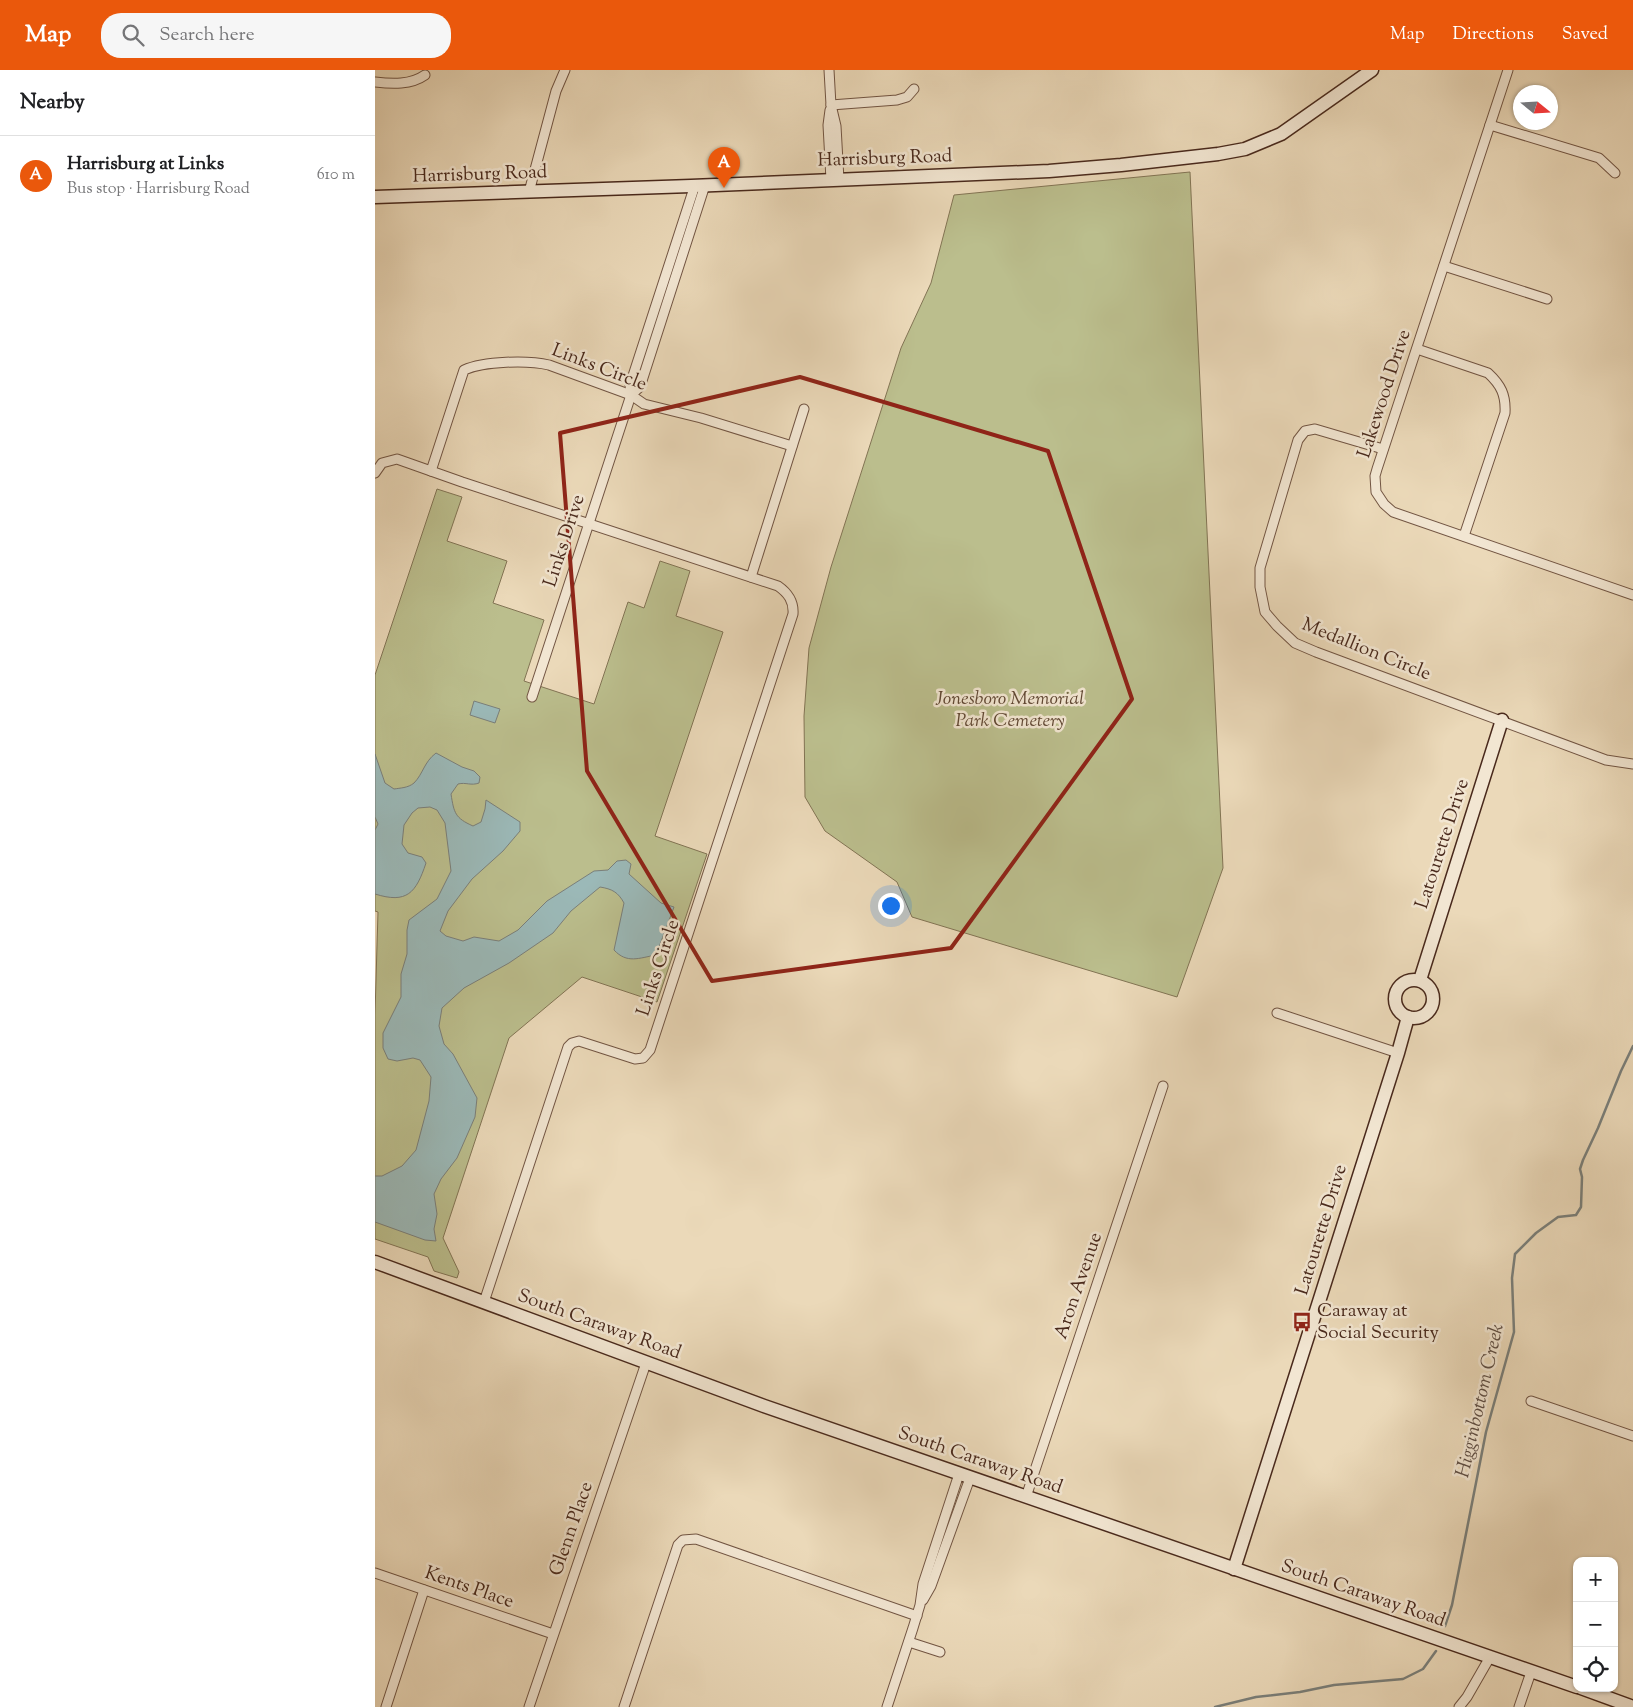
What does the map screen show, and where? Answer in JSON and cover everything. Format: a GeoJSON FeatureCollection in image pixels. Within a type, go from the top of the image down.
{"type":"FeatureCollection","features":[{"type":"Feature","properties":{"kind":"street"},"geometry":{"type":"LineString","coordinates":[[529,192],[556,91],[565,70]]}},
{"type":"Feature","properties":{"kind":"street"},"geometry":{"type":"LineString","coordinates":[[829,70],[831,105],[828,125],[835,180]]}},
{"type":"Feature","properties":{"kind":"street","name":"Harrisburg Road"},"geometry":{"type":"LineString","coordinates":[[375,196],[835,180],[1049,170],[1174,159],[1245,149],[1281,134],[1372,70]]}},
{"type":"Feature","properties":{"kind":"street","name":"Lakewood Drive"},"geometry":{"type":"LineString","coordinates":[[1508,70],[1383,449],[1375,476],[1376,492],[1384,504],[1393,512],[1632,591]]}},
{"type":"Feature","properties":{"kind":"street"},"geometry":{"type":"LineString","coordinates":[[375,82],[406,83],[415,81],[425,75]]}},
{"type":"Feature","properties":{"kind":"street"},"geometry":{"type":"LineString","coordinates":[[831,105],[897,100],[907,97],[914,89]]}},
{"type":"Feature","properties":{"kind":"street"},"geometry":{"type":"LineString","coordinates":[[1490,125],[1599,158],[1615,173]]}},
{"type":"Feature","properties":{"kind":"street","name":"Links Drive"},"geometry":{"type":"LineString","coordinates":[[532,697],[631,395],[630,385],[700,185]]}},
{"type":"Feature","properties":{"kind":"street"},"geometry":{"type":"LineString","coordinates":[[1444,266],[1547,299]]}},
{"type":"Feature","properties":{"kind":"street"},"geometry":{"type":"LineString","coordinates":[[1417,349],[1488,373],[1503,392],[1505,413],[1464,536]]}},
{"type":"Feature","properties":{"kind":"street","name":"Links Circle"},"geometry":{"type":"LineString","coordinates":[[431,471],[465,370],[471,367],[512,362],[537,362],[580,375],[631,395],[644,404],[701,418],[792,446]]}},
{"type":"Feature","properties":{"kind":"street"},"geometry":{"type":"LineString","coordinates":[[751,577],[804,409]]}},
{"type":"Feature","properties":{"kind":"street","name":"Medallion Circle"},"geometry":{"type":"LineString","coordinates":[[1383,449],[1315,429],[1305,432],[1298,440],[1260,568],[1260,587],[1265,612],[1295,642],[1316,652],[1606,760],[1633,764]]}},
{"type":"Feature","properties":{"kind":"street","name":"Links Circle"},"geometry":{"type":"LineString","coordinates":[[375,473],[382,463],[397,459],[778,586],[785,590],[791,598],[793,614],[650,1050],[643,1058],[635,1059],[579,1041],[572,1043],[568,1047],[484,1302]]}},
{"type":"Feature","properties":{"kind":"street","name":"Latourette Drive"},"geometry":{"type":"LineString","coordinates":[[1420,980],[1502,720]]}},
{"type":"Feature","properties":{"kind":"street"},"geometry":{"type":"LineString","coordinates":[[1406,980],[1420,980],[1431,989],[1433,1002],[1427,1013],[1421,1017],[1408,1017],[1397,1009],[1395,996],[1401,984],[1406,980]]}},
{"type":"Feature","properties":{"kind":"street"},"geometry":{"type":"LineString","coordinates":[[1277,1013],[1398,1053]]}},
{"type":"Feature","properties":{"kind":"street","name":"Latourette Drive"},"geometry":{"type":"LineString","coordinates":[[1235,1569],[1408,1017]]}},
{"type":"Feature","properties":{"kind":"street","name":"Aron Avenue"},"geometry":{"type":"LineString","coordinates":[[1026,1497],[1163,1086]]}},
{"type":"Feature","properties":{"kind":"street","name":"South Caraway Road"},"geometry":{"type":"LineString","coordinates":[[375,1262],[646,1363],[965,1476],[1573,1686]]}},
{"type":"Feature","properties":{"kind":"street","name":"Glenn Place"},"geometry":{"type":"LineString","coordinates":[[529,1707],[646,1363]]}},
{"type":"Feature","properties":{"kind":"street"},"geometry":{"type":"LineString","coordinates":[[1531,1401],[1633,1436]]}},
{"type":"Feature","properties":{"kind":"street"},"geometry":{"type":"LineString","coordinates":[[887,1707],[920,1605],[931,1586],[965,1476]]}},
{"type":"Feature","properties":{"kind":"street"},"geometry":{"type":"LineString","coordinates":[[624,1707],[678,1545],[683,1540],[696,1539],[917,1616]]}},
{"type":"Feature","properties":{"kind":"street","name":"Kents Place"},"geometry":{"type":"LineString","coordinates":[[375,1573],[553,1634]]}},
{"type":"Feature","properties":{"kind":"street"},"geometry":{"type":"LineString","coordinates":[[386,1707],[424,1590]]}},
{"type":"Feature","properties":{"kind":"street"},"geometry":{"type":"LineString","coordinates":[[909,1642],[939,1652]]}},
{"type":"Feature","properties":{"kind":"street"},"geometry":{"type":"LineString","coordinates":[[1459,1707],[1490,1658]]}},
{"type":"Feature","properties":{"kind":"street"},"geometry":{"type":"LineString","coordinates":[[1519,1707],[1531,1672]]}},
{"type":"Feature","properties":{"kind":"street"},"geometry":{"type":"LineString","coordinates":[[1592,1692],[1633,1707]]}},
{"type":"Feature","properties":{"kind":"highlighted area"},"geometry":{"type":"Polygon","coordinates":[[[800,377],[1048,451],[1132,699],[951,948],[712,981],[587,771],[560,433],[800,377]]]}},
{"type":"Feature","properties":{"kind":"green space","name":"Jonesboro Memorial Park Cemetery"},"geometry":{"type":"Polygon","coordinates":[[[1190,172],[1223,868],[1177,997],[912,917],[897,882],[825,831],[805,797],[804,716],[809,648],[831,567],[901,348],[931,283],[954,195],[1190,172]]]}},
{"type":"Feature","properties":{"kind":"green space"},"geometry":{"type":"Polygon","coordinates":[[[437,489],[462,497],[447,541],[507,561],[493,603],[544,620],[524,681],[594,704],[628,602],[644,608],[660,561],[690,571],[676,616],[723,632],[655,836],[707,854],[657,1002],[582,977],[509,1038],[443,1238],[459,1272],[457,1278],[434,1271],[428,1257],[375,1239],[375,1014],[378,912],[375,911],[375,675],[437,489]]]}},
{"type":"Feature","properties":{"kind":"water"},"geometry":{"type":"Polygon","coordinates":[[[474,701],[500,709],[495,723],[470,715],[474,701]]]}},
{"type":"Feature","properties":{"kind":"water"},"geometry":{"type":"Polygon","coordinates":[[[436,753],[462,767],[474,771],[480,777],[479,783],[458,784],[451,794],[456,814],[462,820],[473,826],[481,822],[486,800],[520,822],[520,831],[503,851],[472,879],[448,911],[440,931],[446,936],[463,941],[474,937],[499,941],[518,930],[547,901],[594,871],[608,870],[617,861],[626,860],[631,864],[629,874],[661,903],[674,907],[656,955],[629,959],[614,950],[624,903],[614,892],[600,887],[571,911],[553,933],[509,963],[464,988],[442,1008],[439,1026],[444,1044],[453,1054],[477,1098],[475,1117],[457,1158],[441,1179],[434,1194],[437,1214],[434,1229],[436,1241],[425,1240],[375,1222],[375,1176],[382,1176],[402,1166],[416,1150],[429,1101],[431,1077],[420,1060],[413,1058],[397,1061],[388,1059],[383,1048],[383,1033],[401,997],[401,974],[407,954],[409,920],[437,899],[451,871],[445,823],[437,810],[430,807],[418,808],[412,813],[404,825],[402,844],[408,853],[422,857],[426,863],[418,882],[409,894],[403,896],[395,898],[375,894],[375,830],[378,824],[375,817],[375,754],[385,783],[394,789],[412,785],[436,753]]]}},
{"type":"Feature","properties":{"kind":"waterway","name":"Higginbottom Creek"},"geometry":{"type":"LineString","coordinates":[[1445,1626],[1452,1605],[1486,1432],[1514,1332],[1512,1278],[1515,1254],[1536,1233],[1558,1217],[1576,1215],[1581,1207],[1582,1177],[1580,1169],[1633,1046]]}},
{"type":"Feature","properties":{"kind":"waterway","name":"Higginbottom Creek"},"geometry":{"type":"LineString","coordinates":[[1215,1707],[1256,1697],[1300,1692],[1334,1685],[1403,1679],[1423,1669],[1436,1651]]}},
{"type":"Feature","properties":{"kind":"place","name":"Harrisburg at Links"},"geometry":{"type":"Point","coordinates":[724,188]}},
{"type":"Feature","properties":{"kind":"place","name":"Caraway at Social Security"},"geometry":{"type":"Point","coordinates":[1302,1322]}}]}
